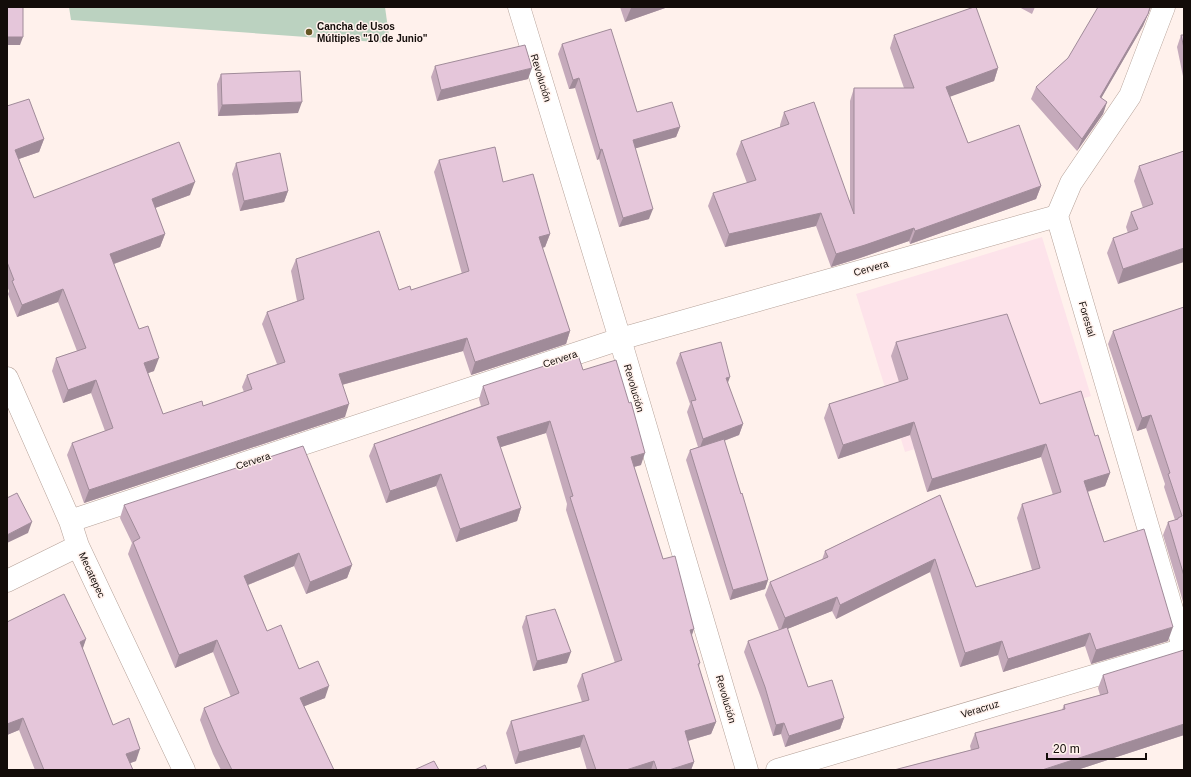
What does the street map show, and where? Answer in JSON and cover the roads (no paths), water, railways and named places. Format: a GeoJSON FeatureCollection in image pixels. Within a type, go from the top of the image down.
{"type":"FeatureCollection","features":[{"type":"Feature","properties":{"kind":"street","name":"Revolución"},"geometry":{"type":"LineString","coordinates":[[519,7],[620,339],[747,770]]}},
{"type":"Feature","properties":{"kind":"street"},"geometry":{"type":"LineString","coordinates":[[1057,216],[1071,183],[1130,96],[1160,21],[1164,7]]}},
{"type":"Feature","properties":{"kind":"street","name":"Cervera"},"geometry":{"type":"LineString","coordinates":[[70,521],[620,339],[1057,216]]}},
{"type":"Feature","properties":{"kind":"street","name":"Forestal"},"geometry":{"type":"LineString","coordinates":[[1057,216],[1184,649]]}},
{"type":"Feature","properties":{"kind":"street","name":"Mecatepec"},"geometry":{"type":"LineString","coordinates":[[7,378],[70,521],[78,546],[184,770]]}},
{"type":"Feature","properties":{"kind":"street"},"geometry":{"type":"LineString","coordinates":[[7,581],[78,546]]}},
{"type":"Feature","properties":{"kind":"street","name":"Veracruz"},"geometry":{"type":"LineString","coordinates":[[777,770],[1184,649]]}},
{"type":"Feature","properties":{"kind":"place","name":"Cancha de Usos Múltiples \"10 de Junio\""},"geometry":{"type":"Point","coordinates":[309,32]}}]}
